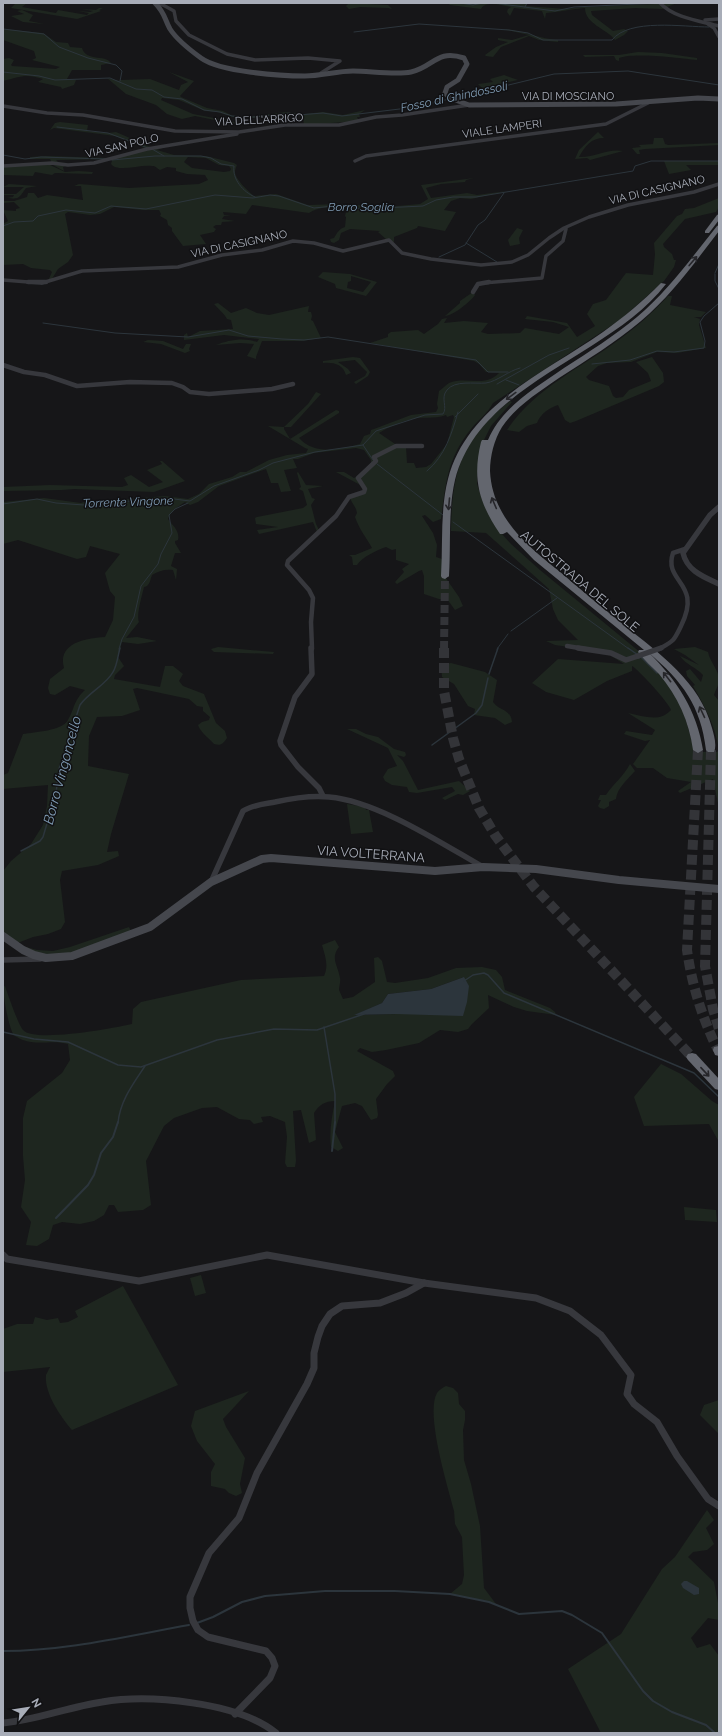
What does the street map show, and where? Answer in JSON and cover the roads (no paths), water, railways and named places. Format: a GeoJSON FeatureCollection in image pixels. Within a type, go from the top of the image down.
{"type":"FeatureCollection","features":[{"type":"Feature","properties":{"kind":"highway"},"geometry":{"type":"LineString","coordinates":[[445,576],[448,506],[452,475],[458,458],[476,429],[505,401],[621,323],[645,303],[682,263],[719,216]]}},
{"type":"Feature","properties":{"kind":"highway","name":"AUTOSTRADA DEL SOLE"},"geometry":{"type":"LineString","coordinates":[[711,750],[709,730],[702,711],[691,691],[662,660],[535,556],[511,532],[503,521],[492,499],[486,469],[491,441],[495,432],[511,412],[529,396],[638,320],[667,290],[719,227]]}},
{"type":"Feature","properties":{"kind":"highway","name":"AUTOSTRADA DEL SOLE"},"geometry":{"type":"LineString","coordinates":[[667,290],[617,331],[524,395],[506,410],[489,431],[481,455],[479,470],[484,499],[496,522],[505,535],[529,558],[640,650],[666,676],[686,707],[693,722],[698,750]]}},
{"type":"Feature","properties":{"kind":"highway"},"geometry":{"type":"LineString","coordinates":[[692,1057],[719,1086]]}},
{"type":"Feature","properties":{"kind":"main road","name":"VIA DI MOSCIANO"},"geometry":{"type":"LineString","coordinates":[[156,4],[166,16],[170,28],[176,38],[206,62],[223,67],[279,75],[321,75],[352,72],[415,71],[438,58],[455,55],[464,58],[467,64],[458,80],[445,89],[447,95],[469,105],[648,103],[698,98],[719,99]]}},
{"type":"Feature","properties":{"kind":"main road","name":"VIA VOLTERRANA"},"geometry":{"type":"LineString","coordinates":[[3,936],[23,950],[46,958],[72,956],[150,927],[211,882],[262,859],[271,858],[410,870],[435,871],[483,867],[536,869],[619,880],[719,889]]}},
{"type":"Feature","properties":{"kind":"street"},"geometry":{"type":"LineString","coordinates":[[660,3],[661,6],[671,11],[719,26]]}},
{"type":"Feature","properties":{"kind":"street","name":"VIA DI MOSCIANO"},"geometry":{"type":"LineString","coordinates":[[156,4],[174,11],[177,22],[192,36],[204,40],[227,54],[255,60],[308,58],[340,61],[321,72],[321,75]]}},
{"type":"Feature","properties":{"kind":"street"},"geometry":{"type":"LineString","coordinates":[[702,21],[719,19]]}},
{"type":"Feature","properties":{"kind":"street"},"geometry":{"type":"LineString","coordinates":[[702,21],[714,28],[719,37]]}},
{"type":"Feature","properties":{"kind":"street","name":"VIALE LAMPERI"},"geometry":{"type":"LineString","coordinates":[[355,161],[366,156],[606,124],[648,103]]}},
{"type":"Feature","properties":{"kind":"street","name":"VIA DELL'ARRIGO"},"geometry":{"type":"LineString","coordinates":[[3,106],[47,113],[83,115],[175,131],[245,132],[285,125],[339,125],[376,117],[402,115],[469,105]]}},
{"type":"Feature","properties":{"kind":"street","name":"VIA SAN POLO"},"geometry":{"type":"LineString","coordinates":[[3,166],[49,163],[68,165],[94,162],[181,142],[225,137],[245,132]]}},
{"type":"Feature","properties":{"kind":"street","name":"VIA DI CASIGNANO"},"geometry":{"type":"LineString","coordinates":[[3,280],[42,283],[82,271],[178,267],[222,255],[262,250],[293,241],[314,243],[343,251],[390,240],[394,242],[398,250],[402,253],[459,263],[499,263],[522,258],[543,246],[550,238],[566,228],[614,208],[691,193],[719,184]]}},
{"type":"Feature","properties":{"kind":"street"},"geometry":{"type":"LineString","coordinates":[[473,292],[478,284],[542,278],[546,256],[552,248],[563,241],[566,228]]}},
{"type":"Feature","properties":{"kind":"street"},"geometry":{"type":"LineString","coordinates":[[3,365],[24,372],[45,375],[77,386],[130,382],[172,383],[183,387],[190,392],[209,394],[272,389],[293,384]]}},
{"type":"Feature","properties":{"kind":"street"},"geometry":{"type":"LineString","coordinates":[[323,796],[313,781],[298,768],[281,745],[280,741],[295,697],[312,674],[311,622],[313,598],[303,583],[290,570],[287,565],[288,561],[336,516],[349,497],[364,492],[364,487],[358,478],[376,461],[374,457],[396,446],[422,446]]}},
{"type":"Feature","properties":{"kind":"street"},"geometry":{"type":"LineString","coordinates":[[719,507],[710,515],[683,553],[685,563],[719,584]]}},
{"type":"Feature","properties":{"kind":"street"},"geometry":{"type":"LineString","coordinates":[[567,646],[611,653],[626,660],[661,648],[674,641],[689,607],[690,598],[685,587],[670,565],[670,558],[673,553],[685,549]]}},
{"type":"Feature","properties":{"kind":"street"},"geometry":{"type":"LineString","coordinates":[[211,882],[243,810],[310,796],[340,798],[367,806],[408,826],[483,867]]}},
{"type":"Feature","properties":{"kind":"street","name":"VIA VOLTERRANA"},"geometry":{"type":"LineString","coordinates":[[3,960],[46,958]]}},
{"type":"Feature","properties":{"kind":"street"},"geometry":{"type":"LineString","coordinates":[[3,1255],[7,1259],[139,1281],[267,1255],[424,1283],[536,1298],[570,1311],[601,1335],[631,1375],[627,1394],[634,1404],[657,1422],[677,1456],[708,1499],[719,1506]]}},
{"type":"Feature","properties":{"kind":"street"},"geometry":{"type":"LineString","coordinates":[[235,1714],[270,1678],[275,1666],[272,1658],[266,1651],[208,1637],[198,1630],[193,1621],[190,1608],[190,1597],[209,1553],[239,1518],[257,1473],[308,1384],[314,1368],[314,1353],[318,1337],[322,1326],[330,1314],[342,1306],[380,1303],[406,1293],[424,1283]]}},
{"type":"Feature","properties":{"kind":"street"},"geometry":{"type":"LineString","coordinates":[[3,1723],[10,1723],[102,1702],[132,1699],[187,1701],[259,1722],[271,1728],[276,1733]]}},
{"type":"Feature","properties":{"kind":"waterway"},"geometry":{"type":"LineString","coordinates":[[460,3],[473,5],[483,3]]}},
{"type":"Feature","properties":{"kind":"waterway"},"geometry":{"type":"LineString","coordinates":[[494,3],[555,11],[574,7],[659,3]]}},
{"type":"Feature","properties":{"kind":"waterway"},"geometry":{"type":"LineString","coordinates":[[525,7],[527,3]]}},
{"type":"Feature","properties":{"kind":"waterway"},"geometry":{"type":"LineString","coordinates":[[354,32],[419,24],[509,30],[528,33],[543,40],[612,40],[620,33],[644,26],[672,25],[709,27]]}},
{"type":"Feature","properties":{"kind":"waterway"},"geometry":{"type":"LineString","coordinates":[[3,29],[44,34],[59,47],[88,58],[116,65],[122,71],[120,81]]}},
{"type":"Feature","properties":{"kind":"waterway","name":"Fosso di Ghindossoli"},"geometry":{"type":"LineString","coordinates":[[455,98],[554,74],[628,71],[719,85]]}},
{"type":"Feature","properties":{"kind":"waterway","name":"Fosso di Ghindossoli"},"geometry":{"type":"LineString","coordinates":[[3,72],[39,76],[55,80],[110,78],[136,89],[152,90],[164,97],[182,99],[204,110],[220,112],[232,116],[254,117],[290,113],[298,115],[323,113],[342,116],[416,107],[449,99]]}},
{"type":"Feature","properties":{"kind":"waterway"},"geometry":{"type":"LineString","coordinates":[[57,127],[108,133],[148,148]]}},
{"type":"Feature","properties":{"kind":"waterway"},"geometry":{"type":"LineString","coordinates":[[152,149],[164,156]]}},
{"type":"Feature","properties":{"kind":"waterway"},"geometry":{"type":"LineString","coordinates":[[3,155],[25,159],[41,157],[105,159]]}},
{"type":"Feature","properties":{"kind":"waterway"},"geometry":{"type":"LineString","coordinates":[[112,160],[164,156]]}},
{"type":"Feature","properties":{"kind":"waterway"},"geometry":{"type":"LineString","coordinates":[[164,156],[201,156],[211,158],[221,164],[234,166],[235,176],[239,184],[246,192],[255,197]]}},
{"type":"Feature","properties":{"kind":"waterway","name":"Borro Soglia"},"geometry":{"type":"LineString","coordinates":[[3,226],[14,222],[33,221],[38,216],[66,210],[95,213],[111,206],[146,209],[215,195],[253,198],[270,195],[279,196],[314,208],[343,205],[361,209],[423,206],[436,200],[453,197],[476,197],[633,171],[635,166],[651,161],[719,161]]}},
{"type":"Feature","properties":{"kind":"waterway"},"geometry":{"type":"LineString","coordinates":[[466,243],[478,225],[485,220],[504,193]]}},
{"type":"Feature","properties":{"kind":"waterway"},"geometry":{"type":"LineString","coordinates":[[439,257],[466,243]]}},
{"type":"Feature","properties":{"kind":"waterway"},"geometry":{"type":"LineString","coordinates":[[466,243],[497,262]]}},
{"type":"Feature","properties":{"kind":"waterway","name":"Torrente Vingone"},"geometry":{"type":"LineString","coordinates":[[715,273],[719,264]]}},
{"type":"Feature","properties":{"kind":"waterway","name":"Torrente Vingone"},"geometry":{"type":"LineString","coordinates":[[715,274],[715,281],[719,289]]}},
{"type":"Feature","properties":{"kind":"waterway","name":"Torrente Vingone"},"geometry":{"type":"LineString","coordinates":[[592,364],[630,360],[657,351],[674,352],[704,348],[705,341],[700,322],[704,316],[719,303]]}},
{"type":"Feature","properties":{"kind":"waterway"},"geometry":{"type":"LineString","coordinates":[[43,323],[115,333],[188,337],[229,330],[248,336],[282,339],[304,340],[328,337],[476,360],[488,372],[508,372]]}},
{"type":"Feature","properties":{"kind":"waterway","name":"Torrente Vingone"},"geometry":{"type":"LineString","coordinates":[[497,384],[549,355],[569,348]]}},
{"type":"Feature","properties":{"kind":"waterway","name":"Torrente Vingone"},"geometry":{"type":"LineString","coordinates":[[363,445],[376,431],[425,415],[443,414],[445,408],[444,396],[450,387],[465,383],[490,382],[520,368]]}},
{"type":"Feature","properties":{"kind":"waterway"},"geometry":{"type":"LineString","coordinates":[[506,380],[519,385]]}},
{"type":"Feature","properties":{"kind":"waterway"},"geometry":{"type":"LineString","coordinates":[[457,415],[478,394]]}},
{"type":"Feature","properties":{"kind":"waterway"},"geometry":{"type":"LineString","coordinates":[[427,471],[439,458],[447,444],[457,415]]}},
{"type":"Feature","properties":{"kind":"waterway","name":"Torrente Vingone"},"geometry":{"type":"LineString","coordinates":[[3,504],[37,499],[56,503],[84,505],[166,498],[190,501],[214,486],[259,470],[273,463],[315,452],[363,445]]}},
{"type":"Feature","properties":{"kind":"waterway"},"geometry":{"type":"LineString","coordinates":[[363,445],[373,460]]}},
{"type":"Feature","properties":{"kind":"waterway"},"geometry":{"type":"LineString","coordinates":[[377,464],[443,515]]}},
{"type":"Feature","properties":{"kind":"waterway","name":"Borro Vingoncello"},"geometry":{"type":"LineString","coordinates":[[119,649],[122,639],[134,617],[141,586],[158,564],[161,554],[172,533],[169,515],[175,509],[188,503]]}},
{"type":"Feature","properties":{"kind":"waterway"},"geometry":{"type":"LineString","coordinates":[[453,522],[629,649]]}},
{"type":"Feature","properties":{"kind":"waterway"},"geometry":{"type":"LineString","coordinates":[[511,631],[557,598]]}},
{"type":"Feature","properties":{"kind":"waterway"},"geometry":{"type":"LineString","coordinates":[[497,649],[508,634]]}},
{"type":"Feature","properties":{"kind":"waterway","name":"Borro Vingoncello"},"geometry":{"type":"LineString","coordinates":[[21,851],[40,841],[43,837],[56,793],[59,769],[80,705],[110,677],[116,667],[120,648]]}},
{"type":"Feature","properties":{"kind":"waterway"},"geometry":{"type":"LineString","coordinates":[[489,674],[498,648]]}},
{"type":"Feature","properties":{"kind":"waterway"},"geometry":{"type":"LineString","coordinates":[[628,648],[638,655]]}},
{"type":"Feature","properties":{"kind":"waterway"},"geometry":{"type":"LineString","coordinates":[[641,657],[657,673]]}},
{"type":"Feature","properties":{"kind":"waterway"},"geometry":{"type":"LineString","coordinates":[[432,745],[476,713],[482,705],[488,678]]}},
{"type":"Feature","properties":{"kind":"waterway"},"geometry":{"type":"LineString","coordinates":[[464,981],[473,975],[484,973],[488,975],[504,993],[694,1073],[719,1097]]}},
{"type":"Feature","properties":{"kind":"waterway"},"geometry":{"type":"LineString","coordinates":[[324,1028],[364,1014]]}},
{"type":"Feature","properties":{"kind":"waterway"},"geometry":{"type":"LineString","coordinates":[[3,1032],[34,1039],[68,1042],[118,1065],[141,1067],[217,1040],[274,1029],[317,1030],[324,1028]]}},
{"type":"Feature","properties":{"kind":"waterway"},"geometry":{"type":"LineString","coordinates":[[324,1028],[335,1094],[335,1122]]}},
{"type":"Feature","properties":{"kind":"waterway"},"geometry":{"type":"LineString","coordinates":[[118,1123],[124,1100],[145,1066]]}},
{"type":"Feature","properties":{"kind":"waterway"},"geometry":{"type":"LineString","coordinates":[[56,1218],[88,1185],[94,1175],[101,1153],[113,1137],[118,1122]]}},
{"type":"Feature","properties":{"kind":"waterway"},"geometry":{"type":"LineString","coordinates":[[332,1151],[335,1122]]}},
{"type":"Feature","properties":{"kind":"waterway"},"geometry":{"type":"LineString","coordinates":[[197,1623],[213,1617],[242,1602],[265,1596],[325,1591],[395,1591],[450,1594],[489,1602],[519,1614],[562,1611],[572,1615],[602,1633],[643,1691],[653,1701],[672,1712],[706,1725],[715,1733]]}},
{"type":"Feature","properties":{"kind":"waterway"},"geometry":{"type":"LineString","coordinates":[[3,1651],[73,1646],[189,1625]]}},
{"type":"Feature","properties":{"kind":"tunnel"},"geometry":{"type":"LineString","coordinates":[[444,649],[445,576]]}},
{"type":"Feature","properties":{"kind":"tunnel"},"geometry":{"type":"LineString","coordinates":[[444,649],[444,691],[453,738],[459,759],[479,808],[495,835],[534,887],[692,1057]]}},
{"type":"Feature","properties":{"kind":"tunnel"},"geometry":{"type":"LineString","coordinates":[[698,750],[687,950],[698,1001],[718,1050]]}},
{"type":"Feature","properties":{"kind":"tunnel"},"geometry":{"type":"LineString","coordinates":[[711,750],[705,966],[713,1009],[719,1029]]}}]}
